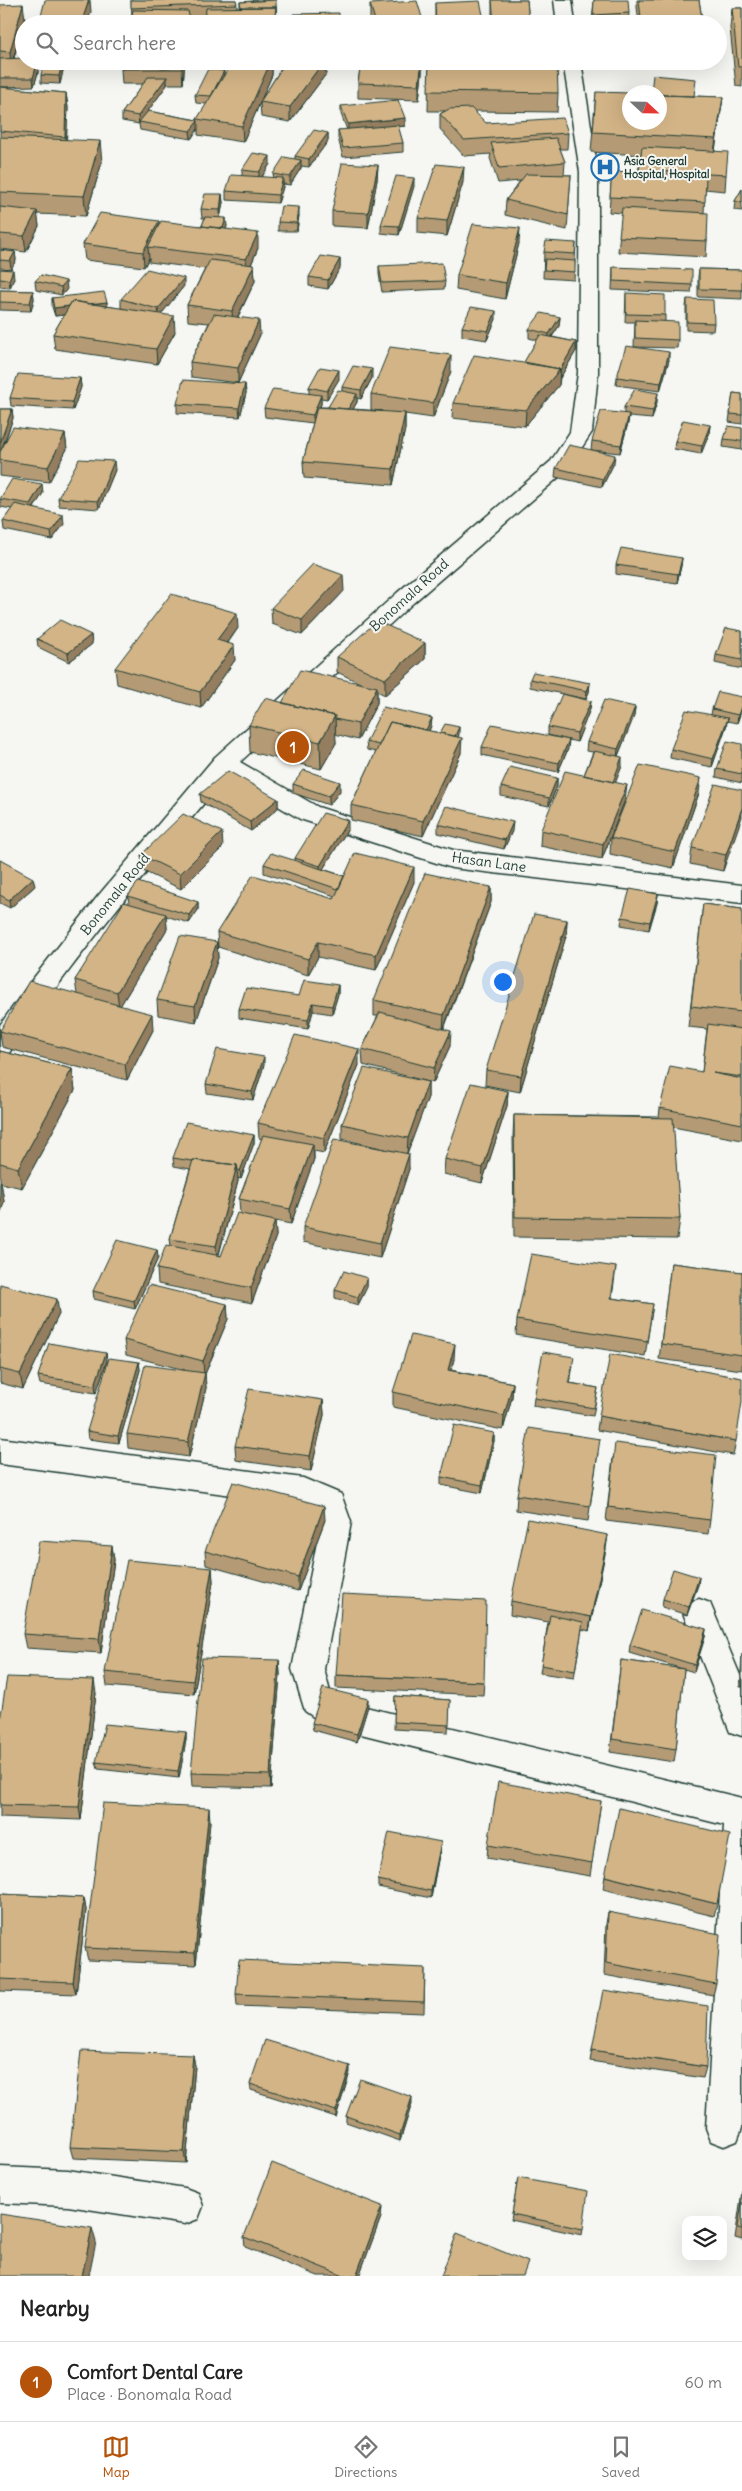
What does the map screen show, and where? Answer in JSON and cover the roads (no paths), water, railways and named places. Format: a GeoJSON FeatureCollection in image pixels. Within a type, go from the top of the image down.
{"type":"FeatureCollection","features":[{"type":"Feature","properties":{"kind":"street"},"geometry":{"type":"LineString","coordinates":[[562,0],[564,15]]}},
{"type":"Feature","properties":{"kind":"street","name":"Bonomala Road"},"geometry":{"type":"LineString","coordinates":[[0,1046],[38,991],[107,902],[224,764],[405,598],[559,465],[581,432],[588,373],[589,172],[573,70]]}},
{"type":"Feature","properties":{"kind":"street","name":"Hasan Lane"},"geometry":{"type":"LineString","coordinates":[[224,764],[309,812],[452,859],[742,894]]}},
{"type":"Feature","properties":{"kind":"street"},"geometry":{"type":"LineString","coordinates":[[0,1451],[303,1492],[330,1502],[336,1522],[308,1669],[316,1701],[337,1715],[741,1814],[724,2128]]}},
{"type":"Feature","properties":{"kind":"street"},"geometry":{"type":"LineString","coordinates":[[699,1613],[742,1721]]}},
{"type":"Feature","properties":{"kind":"street"},"geometry":{"type":"LineString","coordinates":[[0,2185],[68,2188],[185,2206]]}},
{"type":"Feature","properties":{"kind":"place","name":"Asia General Hospital, Hospital"},"geometry":{"type":"Point","coordinates":[605,167]}},
{"type":"Feature","properties":{"kind":"place","name":"Comfort Dental Care"},"geometry":{"type":"Point","coordinates":[293,747]}}]}
